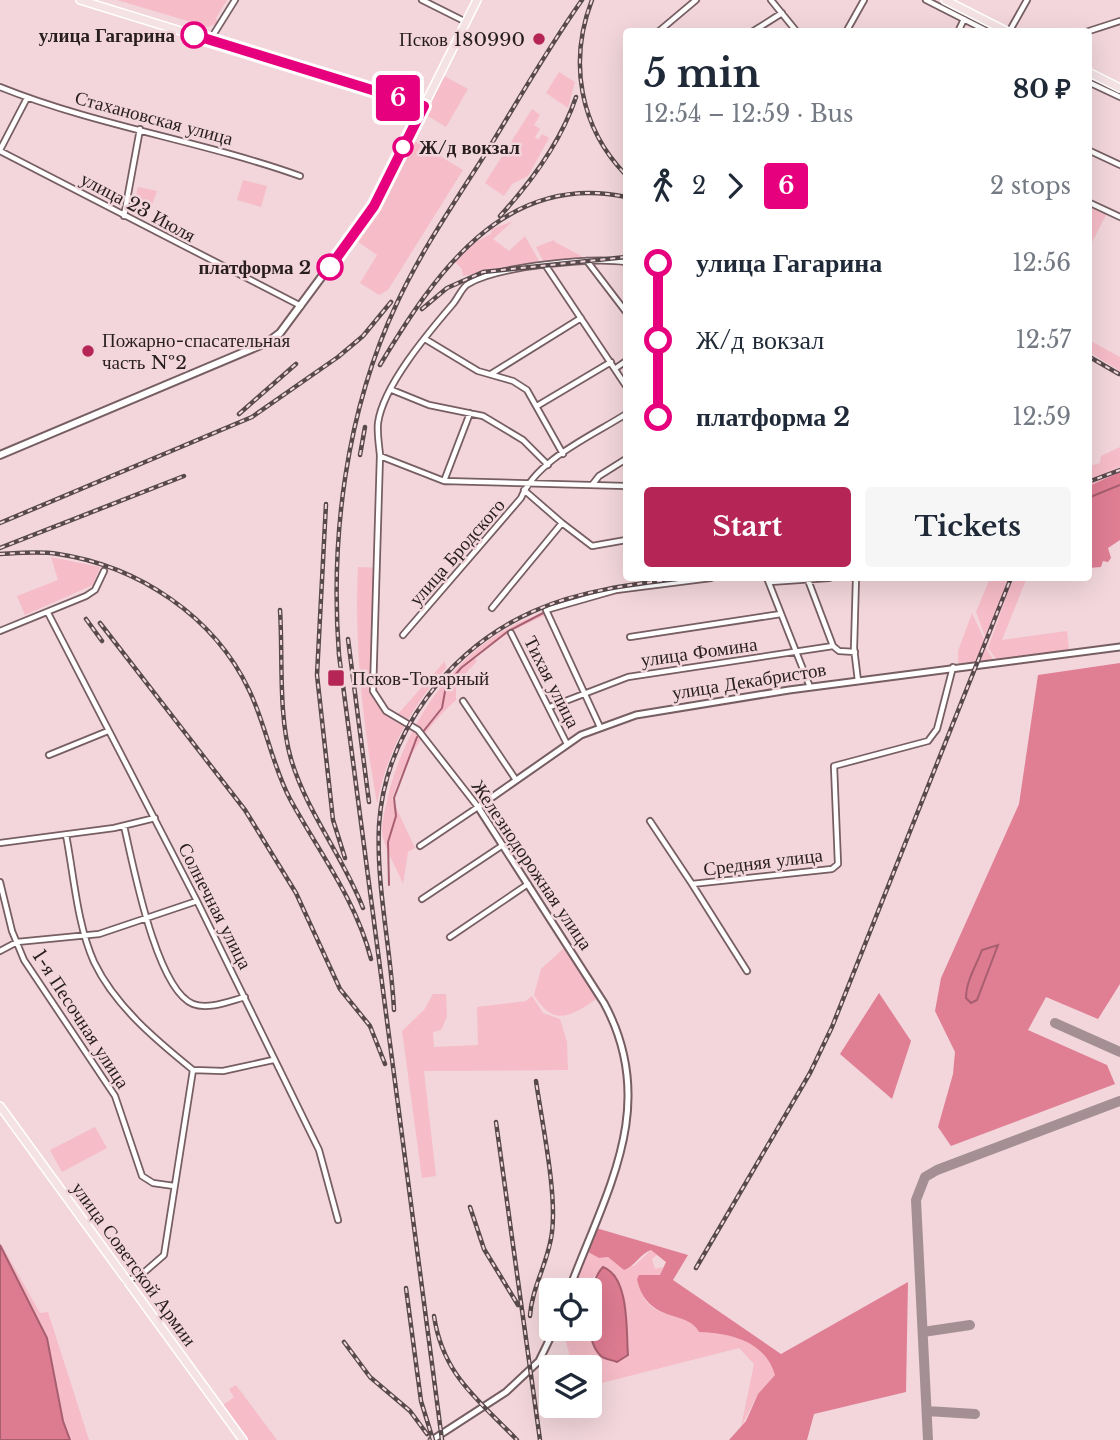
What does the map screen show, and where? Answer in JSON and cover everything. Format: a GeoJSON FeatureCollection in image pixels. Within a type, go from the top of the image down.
{"type":"FeatureCollection","features":[{"type":"Feature","properties":{"kind":"main road"},"geometry":{"type":"LineString","coordinates":[[80,0],[424,106]]}},
{"type":"Feature","properties":{"kind":"main road"},"geometry":{"type":"LineString","coordinates":[[0,455],[268,342],[291,321],[374,206],[477,0]]}},
{"type":"Feature","properties":{"kind":"main road"},"geometry":{"type":"LineString","coordinates":[[945,0],[1000,28]]}},
{"type":"Feature","properties":{"kind":"main road"},"geometry":{"type":"LineString","coordinates":[[1092,74],[1120,88]]}},
{"type":"Feature","properties":{"kind":"main road","name":"улица Советской Армии"},"geometry":{"type":"LineString","coordinates":[[0,1106],[242,1440]]}},
{"type":"Feature","properties":{"kind":"street"},"geometry":{"type":"LineString","coordinates":[[210,40],[235,0]]}},
{"type":"Feature","properties":{"kind":"street"},"geometry":{"type":"LineString","coordinates":[[422,0],[466,22]]}},
{"type":"Feature","properties":{"kind":"street"},"geometry":{"type":"LineString","coordinates":[[663,28],[696,0]]}},
{"type":"Feature","properties":{"kind":"street"},"geometry":{"type":"LineString","coordinates":[[771,0],[794,28]]}},
{"type":"Feature","properties":{"kind":"street"},"geometry":{"type":"LineString","coordinates":[[848,28],[864,0]]}},
{"type":"Feature","properties":{"kind":"street"},"geometry":{"type":"LineString","coordinates":[[926,0],[981,28]]}},
{"type":"Feature","properties":{"kind":"street"},"geometry":{"type":"LineString","coordinates":[[1010,28],[1027,0]]}},
{"type":"Feature","properties":{"kind":"street"},"geometry":{"type":"LineString","coordinates":[[758,28],[782,13]]}},
{"type":"Feature","properties":{"kind":"street"},"geometry":{"type":"LineString","coordinates":[[960,28],[964,19]]}},
{"type":"Feature","properties":{"kind":"street"},"geometry":{"type":"LineString","coordinates":[[1092,30],[1120,21]]}},
{"type":"Feature","properties":{"kind":"street"},"geometry":{"type":"LineString","coordinates":[[1092,84],[1120,97]]}},
{"type":"Feature","properties":{"kind":"street","name":"Стахановская улица"},"geometry":{"type":"LineString","coordinates":[[0,87],[27,98],[300,176]]}},
{"type":"Feature","properties":{"kind":"street"},"geometry":{"type":"LineString","coordinates":[[0,151],[27,98]]}},
{"type":"Feature","properties":{"kind":"street"},"geometry":{"type":"LineString","coordinates":[[124,216],[140,129]]}},
{"type":"Feature","properties":{"kind":"street","name":"улица 23 Июля"},"geometry":{"type":"LineString","coordinates":[[0,151],[301,307]]}},
{"type":"Feature","properties":{"kind":"street"},"geometry":{"type":"LineString","coordinates":[[1092,152],[1120,165]]}},
{"type":"Feature","properties":{"kind":"street"},"geometry":{"type":"LineString","coordinates":[[1092,204],[1120,217]]}},
{"type":"Feature","properties":{"kind":"street","name":"Железнодорожная улица"},"geometry":{"type":"LineString","coordinates":[[574,1278],[625,1143],[628,1093],[625,1054],[618,1031],[604,1003],[478,807],[418,730],[386,711],[373,691],[380,455],[378,423],[393,390],[425,339],[468,284],[505,272],[545,266],[608,259],[623,262]]}},
{"type":"Feature","properties":{"kind":"street"},"geometry":{"type":"LineString","coordinates":[[587,261],[623,309]]}},
{"type":"Feature","properties":{"kind":"street"},"geometry":{"type":"LineString","coordinates":[[545,266],[623,381]]}},
{"type":"Feature","properties":{"kind":"street"},"geometry":{"type":"LineString","coordinates":[[491,374],[581,318]]}},
{"type":"Feature","properties":{"kind":"street"},"geometry":{"type":"LineString","coordinates":[[425,339],[478,371],[521,385],[537,406],[563,454]]}},
{"type":"Feature","properties":{"kind":"street"},"geometry":{"type":"LineString","coordinates":[[537,406],[611,362]]}},
{"type":"Feature","properties":{"kind":"street"},"geometry":{"type":"LineString","coordinates":[[615,368],[623,363]]}},
{"type":"Feature","properties":{"kind":"street"},"geometry":{"type":"LineString","coordinates":[[393,390],[429,405],[470,413],[506,427],[548,465]]}},
{"type":"Feature","properties":{"kind":"street"},"geometry":{"type":"LineString","coordinates":[[444,481],[470,413]]}},
{"type":"Feature","properties":{"kind":"street"},"geometry":{"type":"LineString","coordinates":[[527,483],[563,454],[623,416]]}},
{"type":"Feature","properties":{"kind":"street"},"geometry":{"type":"LineString","coordinates":[[380,455],[444,481],[623,486]]}},
{"type":"Feature","properties":{"kind":"street"},"geometry":{"type":"LineString","coordinates":[[591,485],[599,476],[623,461]]}},
{"type":"Feature","properties":{"kind":"street","name":"улица Бродского"},"geometry":{"type":"LineString","coordinates":[[403,635],[496,528],[527,483]]}},
{"type":"Feature","properties":{"kind":"street"},"geometry":{"type":"LineString","coordinates":[[524,490],[592,546],[623,541]]}},
{"type":"Feature","properties":{"kind":"street"},"geometry":{"type":"LineString","coordinates":[[492,608],[562,523]]}},
{"type":"Feature","properties":{"kind":"street"},"geometry":{"type":"LineString","coordinates":[[0,631],[48,613],[95,590],[104,571]]}},
{"type":"Feature","properties":{"kind":"street"},"geometry":{"type":"LineString","coordinates":[[600,727],[546,610],[615,590],[686,581]]}},
{"type":"Feature","properties":{"kind":"street"},"geometry":{"type":"LineString","coordinates":[[768,581],[810,687]]}},
{"type":"Feature","properties":{"kind":"street"},"geometry":{"type":"LineString","coordinates":[[808,581],[833,646]]}},
{"type":"Feature","properties":{"kind":"street"},"geometry":{"type":"LineString","coordinates":[[856,581],[855,652],[859,681]]}},
{"type":"Feature","properties":{"kind":"street","name":"Солнечная улица"},"geometry":{"type":"LineString","coordinates":[[48,613],[245,997],[318,1150],[338,1220]]}},
{"type":"Feature","properties":{"kind":"street"},"geometry":{"type":"LineString","coordinates":[[630,637],[781,614]]}},
{"type":"Feature","properties":{"kind":"street","name":"Тихая улица"},"geometry":{"type":"LineString","coordinates":[[511,633],[567,744]]}},
{"type":"Feature","properties":{"kind":"street","name":"улица Фомина"},"geometry":{"type":"LineString","coordinates":[[550,707],[628,677],[833,646],[839,651],[855,652]]}},
{"type":"Feature","properties":{"kind":"street","name":"улица Декабристов"},"geometry":{"type":"LineString","coordinates":[[420,846],[567,744],[600,727],[650,712],[810,687],[1120,646]]}},
{"type":"Feature","properties":{"kind":"street","name":"Средняя улица"},"geometry":{"type":"LineString","coordinates":[[747,971],[692,884],[832,869],[838,864],[834,766],[928,741],[937,729],[953,667]]}},
{"type":"Feature","properties":{"kind":"street"},"geometry":{"type":"LineString","coordinates":[[463,701],[516,780]]}},
{"type":"Feature","properties":{"kind":"street"},"geometry":{"type":"LineString","coordinates":[[48,755],[108,732]]}},
{"type":"Feature","properties":{"kind":"street"},"geometry":{"type":"LineString","coordinates":[[0,843],[124,826],[155,818]]}},
{"type":"Feature","properties":{"kind":"street"},"geometry":{"type":"LineString","coordinates":[[650,821],[692,884]]}},
{"type":"Feature","properties":{"kind":"street"},"geometry":{"type":"LineString","coordinates":[[124,826],[162,968],[185,1001],[196,1006],[215,1005],[245,997]]}},
{"type":"Feature","properties":{"kind":"street"},"geometry":{"type":"LineString","coordinates":[[66,835],[85,934],[94,962],[112,991],[144,1028],[193,1070],[223,1071],[273,1059]]}},
{"type":"Feature","properties":{"kind":"street"},"geometry":{"type":"LineString","coordinates":[[422,899],[503,845]]}},
{"type":"Feature","properties":{"kind":"street","name":"1-я Песочная улица"},"geometry":{"type":"LineString","coordinates":[[0,882],[24,960],[115,1096],[142,1176],[153,1183],[174,1186]]}},
{"type":"Feature","properties":{"kind":"street"},"geometry":{"type":"LineString","coordinates":[[450,937],[528,884]]}},
{"type":"Feature","properties":{"kind":"street"},"geometry":{"type":"LineString","coordinates":[[0,951],[18,942],[99,934],[197,901]]}},
{"type":"Feature","properties":{"kind":"street"},"geometry":{"type":"LineString","coordinates":[[126,1281],[141,1275],[164,1255],[193,1070]]}},
{"type":"Feature","properties":{"kind":"street"},"geometry":{"type":"LineString","coordinates":[[432,1440],[506,1392],[539,1361],[549,1341]]}},
{"type":"Feature","properties":{"kind":"shaded area"},"geometry":{"type":"Polygon","coordinates":[[[117,0],[227,0],[216,18],[218,23],[208,27],[117,0]]]}},
{"type":"Feature","properties":{"kind":"shaded area"},"geometry":{"type":"Polygon","coordinates":[[[559,72],[575,82],[568,108],[546,93],[559,72]]]}},
{"type":"Feature","properties":{"kind":"shaded area"},"geometry":{"type":"Polygon","coordinates":[[[444,76],[468,89],[446,127],[423,113],[444,76]]]}},
{"type":"Feature","properties":{"kind":"shaded area"},"geometry":{"type":"Polygon","coordinates":[[[532,109],[540,115],[534,125],[540,129],[535,137],[538,140],[542,134],[549,138],[528,176],[512,184],[504,196],[485,183],[532,109]]]}},
{"type":"Feature","properties":{"kind":"shaded area"},"geometry":{"type":"Polygon","coordinates":[[[415,141],[463,170],[388,290],[379,295],[360,283],[377,255],[354,239],[378,207],[415,141]]]}},
{"type":"Feature","properties":{"kind":"shaded area"},"geometry":{"type":"Polygon","coordinates":[[[243,180],[267,186],[261,207],[237,200],[243,180]]]}},
{"type":"Feature","properties":{"kind":"shaded area"},"geometry":{"type":"Polygon","coordinates":[[[138,187],[157,191],[148,215],[133,209],[138,187]]]}},
{"type":"Feature","properties":{"kind":"shaded area"},"geometry":{"type":"Polygon","coordinates":[[[1092,206],[1107,213],[1092,242],[1092,206]]]}},
{"type":"Feature","properties":{"kind":"shaded area"},"geometry":{"type":"Polygon","coordinates":[[[513,221],[493,239],[509,251],[525,236],[540,263],[463,276],[462,269],[453,260],[471,244],[491,234],[492,229],[513,221]]]}},
{"type":"Feature","properties":{"kind":"shaded area"},"geometry":{"type":"Polygon","coordinates":[[[554,240],[583,257],[544,263],[536,247],[554,240]]]}},
{"type":"Feature","properties":{"kind":"shaded area"},"geometry":{"type":"Polygon","coordinates":[[[1092,342],[1120,357],[1120,371],[1092,354],[1092,342]]]}},
{"type":"Feature","properties":{"kind":"shaded area"},"geometry":{"type":"Polygon","coordinates":[[[1120,447],[1120,467],[1104,472],[1119,468],[1120,472],[1092,485],[1092,482],[1109,474],[1092,478],[1092,465],[1100,463],[1101,456],[1120,447]]]}},
{"type":"Feature","properties":{"kind":"shaded area"},"geometry":{"type":"Polygon","coordinates":[[[1120,472],[1120,540],[1108,548],[1111,558],[1108,562],[1103,561],[1101,567],[1092,568],[1092,485],[1120,472]]]}},
{"type":"Feature","properties":{"kind":"shaded area"},"geometry":{"type":"Polygon","coordinates":[[[51,557],[100,567],[93,585],[25,615],[17,596],[58,580],[51,557]]]}},
{"type":"Feature","properties":{"kind":"shaded area"},"geometry":{"type":"Polygon","coordinates":[[[358,567],[379,568],[375,688],[386,708],[397,715],[445,661],[446,668],[411,714],[402,731],[387,765],[377,803],[361,685],[357,626],[358,567]]]}},
{"type":"Feature","properties":{"kind":"shaded area"},"geometry":{"type":"Polygon","coordinates":[[[709,581],[629,592],[565,608],[503,636],[473,657],[477,661],[456,684],[456,700],[434,722],[417,745],[403,770],[392,799],[415,848],[408,852],[403,884],[387,849],[382,829],[389,792],[409,739],[439,690],[458,668],[479,648],[502,632],[550,610],[622,592],[709,581]]]}},
{"type":"Feature","properties":{"kind":"shaded area"},"geometry":{"type":"Polygon","coordinates":[[[989,581],[1009,581],[986,639],[976,612],[989,581]]]}},
{"type":"Feature","properties":{"kind":"shaded area"},"geometry":{"type":"Polygon","coordinates":[[[1011,581],[1026,581],[1002,640],[1067,631],[1069,650],[997,660],[988,648],[1007,595],[986,648],[994,661],[980,662],[1011,581]]]}},
{"type":"Feature","properties":{"kind":"shaded area"},"geometry":{"type":"Polygon","coordinates":[[[972,613],[985,641],[977,662],[958,663],[958,651],[972,613]]]}},
{"type":"Feature","properties":{"kind":"shaded area"},"geometry":{"type":"Polygon","coordinates":[[[1120,663],[1120,984],[1098,1019],[1046,997],[1028,1030],[1107,1065],[1115,1084],[951,1146],[938,1127],[953,1074],[955,1052],[935,1011],[941,978],[1019,804],[1038,675],[1120,663]]]}},
{"type":"Feature","properties":{"kind":"shaded area"},"geometry":{"type":"Polygon","coordinates":[[[998,945],[977,1000],[971,1003],[966,998],[968,986],[982,950],[998,945]]]}},
{"type":"Feature","properties":{"kind":"shaded area"},"geometry":{"type":"Polygon","coordinates":[[[564,948],[598,998],[563,1016],[549,1012],[534,995],[541,969],[564,948]]]}},
{"type":"Feature","properties":{"kind":"shaded area"},"geometry":{"type":"Polygon","coordinates":[[[879,993],[911,1041],[892,1099],[840,1054],[879,993]]]}},
{"type":"Feature","properties":{"kind":"shaded area"},"geometry":{"type":"Polygon","coordinates":[[[433,994],[446,994],[447,1017],[441,1030],[433,1032],[434,1047],[478,1045],[477,1007],[526,1001],[532,996],[543,1013],[560,1019],[567,1042],[568,1070],[424,1071],[436,1176],[422,1178],[402,1031],[424,1010],[433,994]]]}},
{"type":"Feature","properties":{"kind":"shaded area"},"geometry":{"type":"Polygon","coordinates":[[[95,1127],[107,1148],[62,1172],[50,1150],[95,1127]]]}},
{"type":"Feature","properties":{"kind":"shaded area"},"geometry":{"type":"Polygon","coordinates":[[[596,1228],[688,1255],[673,1280],[781,1354],[908,1282],[906,1392],[814,1414],[807,1440],[729,1440],[746,1421],[758,1394],[775,1375],[770,1363],[763,1354],[745,1341],[723,1334],[699,1332],[686,1320],[658,1310],[642,1294],[637,1279],[639,1275],[660,1275],[666,1262],[651,1250],[624,1270],[608,1257],[599,1258],[588,1252],[596,1228]]]}},
{"type":"Feature","properties":{"kind":"shaded area"},"geometry":{"type":"Polygon","coordinates":[[[0,1242],[40,1313],[48,1312],[89,1440],[70,1440],[0,1242]]]}},
{"type":"Feature","properties":{"kind":"shaded area"},"geometry":{"type":"Polygon","coordinates":[[[0,1245],[47,1338],[63,1421],[70,1440],[0,1440],[0,1245]]]}},
{"type":"Feature","properties":{"kind":"shaded area"},"geometry":{"type":"Polygon","coordinates":[[[651,1250],[657,1255],[652,1259],[655,1269],[663,1267],[660,1275],[639,1275],[641,1291],[647,1302],[655,1309],[685,1319],[699,1332],[723,1334],[745,1341],[763,1354],[770,1363],[775,1375],[758,1394],[741,1427],[754,1364],[739,1348],[602,1383],[602,1355],[570,1355],[566,1341],[602,1341],[602,1331],[627,1346],[624,1306],[615,1278],[608,1269],[593,1278],[578,1278],[588,1252],[599,1258],[608,1257],[617,1264],[634,1266],[651,1250]]]}},
{"type":"Feature","properties":{"kind":"shaded area"},"geometry":{"type":"Polygon","coordinates":[[[603,1267],[612,1273],[618,1282],[625,1306],[628,1355],[617,1362],[602,1357],[592,1341],[602,1341],[602,1278],[596,1278],[603,1267]]]}},
{"type":"Feature","properties":{"kind":"shaded area"},"geometry":{"type":"Polygon","coordinates":[[[236,1385],[277,1440],[249,1440],[223,1405],[234,1397],[229,1389],[236,1385]]]}},
{"type":"Feature","properties":{"kind":"waterway"},"geometry":{"type":"LineString","coordinates":[[1092,496],[1120,485]]}},
{"type":"Feature","properties":{"kind":"waterway"},"geometry":{"type":"LineString","coordinates":[[422,733],[442,708],[446,686],[461,668],[507,632],[545,612]]}},
{"type":"Feature","properties":{"kind":"waterway"},"geometry":{"type":"LineString","coordinates":[[389,885],[388,842],[396,816],[394,798],[417,737]]}},
{"type":"Feature","properties":{"kind":"taxiway"},"geometry":{"type":"LineString","coordinates":[[1055,1023],[1120,1052]]}},
{"type":"Feature","properties":{"kind":"taxiway"},"geometry":{"type":"LineString","coordinates":[[928,1440],[916,1200],[925,1177],[937,1170],[1120,1101]]}},
{"type":"Feature","properties":{"kind":"taxiway"},"geometry":{"type":"LineString","coordinates":[[923,1332],[970,1325]]}},
{"type":"Feature","properties":{"kind":"taxiway"},"geometry":{"type":"LineString","coordinates":[[927,1411],[975,1414]]}},
{"type":"Feature","properties":{"kind":"railway"},"geometry":{"type":"LineString","coordinates":[[442,1440],[339,655],[337,565],[340,520],[354,431],[365,387],[379,344],[397,303],[440,224],[582,0]]}},
{"type":"Feature","properties":{"kind":"railway"},"geometry":{"type":"LineString","coordinates":[[592,0],[581,47],[583,93],[598,137],[623,172]]}},
{"type":"Feature","properties":{"kind":"railway"},"geometry":{"type":"LineString","coordinates":[[500,216],[544,160],[562,130],[576,97]]}},
{"type":"Feature","properties":{"kind":"railway"},"geometry":{"type":"LineString","coordinates":[[380,365],[424,297],[449,265],[477,238],[509,215],[544,200],[583,193],[623,197]]}},
{"type":"Feature","properties":{"kind":"railway"},"geometry":{"type":"LineString","coordinates":[[422,309],[447,288],[483,272],[623,257]]}},
{"type":"Feature","properties":{"kind":"railway"},"geometry":{"type":"LineString","coordinates":[[0,523],[252,417],[338,357],[363,336],[391,302]]}},
{"type":"Feature","properties":{"kind":"railway"},"geometry":{"type":"LineString","coordinates":[[1092,358],[1119,374]]}},
{"type":"Feature","properties":{"kind":"railway"},"geometry":{"type":"LineString","coordinates":[[239,414],[296,364]]}},
{"type":"Feature","properties":{"kind":"railway"},"geometry":{"type":"LineString","coordinates":[[360,455],[365,427]]}},
{"type":"Feature","properties":{"kind":"railway"},"geometry":{"type":"LineString","coordinates":[[1092,480],[1120,470]]}},
{"type":"Feature","properties":{"kind":"railway"},"geometry":{"type":"LineString","coordinates":[[0,548],[184,476]]}},
{"type":"Feature","properties":{"kind":"railway"},"geometry":{"type":"LineString","coordinates":[[326,504],[317,675],[333,820],[345,858]]}},
{"type":"Feature","properties":{"kind":"railway"},"geometry":{"type":"LineString","coordinates":[[0,554],[58,554],[117,570],[170,599],[216,639],[249,690],[284,786],[346,896],[371,959]]}},
{"type":"Feature","properties":{"kind":"railway"},"geometry":{"type":"LineString","coordinates":[[394,1010],[380,871],[379,825],[384,791],[394,758],[427,697],[450,670],[475,647],[503,627],[534,611],[589,593],[663,581]]}},
{"type":"Feature","properties":{"kind":"railway"},"geometry":{"type":"LineString","coordinates":[[696,1268],[810,1073],[832,1027],[1010,581]]}},
{"type":"Feature","properties":{"kind":"railway"},"geometry":{"type":"LineString","coordinates":[[280,610],[284,724],[291,759],[306,798],[346,870],[363,908]]}},
{"type":"Feature","properties":{"kind":"railway"},"geometry":{"type":"LineString","coordinates":[[86,619],[102,641]]}},
{"type":"Feature","properties":{"kind":"railway"},"geometry":{"type":"LineString","coordinates":[[100,623],[245,810],[296,893],[340,989],[370,1026],[385,1064]]}},
{"type":"Feature","properties":{"kind":"railway"},"geometry":{"type":"LineString","coordinates":[[348,639],[369,802]]}},
{"type":"Feature","properties":{"kind":"railway"},"geometry":{"type":"LineString","coordinates":[[530,1316],[534,1294],[548,1253],[553,1216],[551,1178],[536,1081]]}},
{"type":"Feature","properties":{"kind":"railway"},"geometry":{"type":"LineString","coordinates":[[496,1122],[540,1440]]}},
{"type":"Feature","properties":{"kind":"railway"},"geometry":{"type":"LineString","coordinates":[[470,1207],[484,1249],[518,1305]]}},
{"type":"Feature","properties":{"kind":"railway"},"geometry":{"type":"LineString","coordinates":[[406,1288],[421,1401],[433,1440]]}},
{"type":"Feature","properties":{"kind":"railway"},"geometry":{"type":"LineString","coordinates":[[434,1316],[445,1355],[454,1371],[476,1399],[517,1440]]}},
{"type":"Feature","properties":{"kind":"railway"},"geometry":{"type":"LineString","coordinates":[[344,1342],[370,1377],[410,1411],[427,1434]]}},
{"type":"Feature","properties":{"kind":"bus line","name":"6"},"geometry":{"type":"LineString","coordinates":[[194,35],[424,106],[374,206],[330,267]]}},
{"type":"Feature","properties":{"kind":"place","name":"улица Гагарина"},"geometry":{"type":"Point","coordinates":[194,35]}},
{"type":"Feature","properties":{"kind":"place","name":"Псков 180990"},"geometry":{"type":"Point","coordinates":[539,39]}},
{"type":"Feature","properties":{"kind":"place","name":"Ж/д вокзал"},"geometry":{"type":"Point","coordinates":[403,147]}},
{"type":"Feature","properties":{"kind":"place","name":"платформа 2"},"geometry":{"type":"Point","coordinates":[330,267]}},
{"type":"Feature","properties":{"kind":"place","name":"Пожарно-спасательная часть №2"},"geometry":{"type":"Point","coordinates":[88,351]}},
{"type":"Feature","properties":{"kind":"place","name":"Псков-Товарный"},"geometry":{"type":"Point","coordinates":[336,678]}}]}
